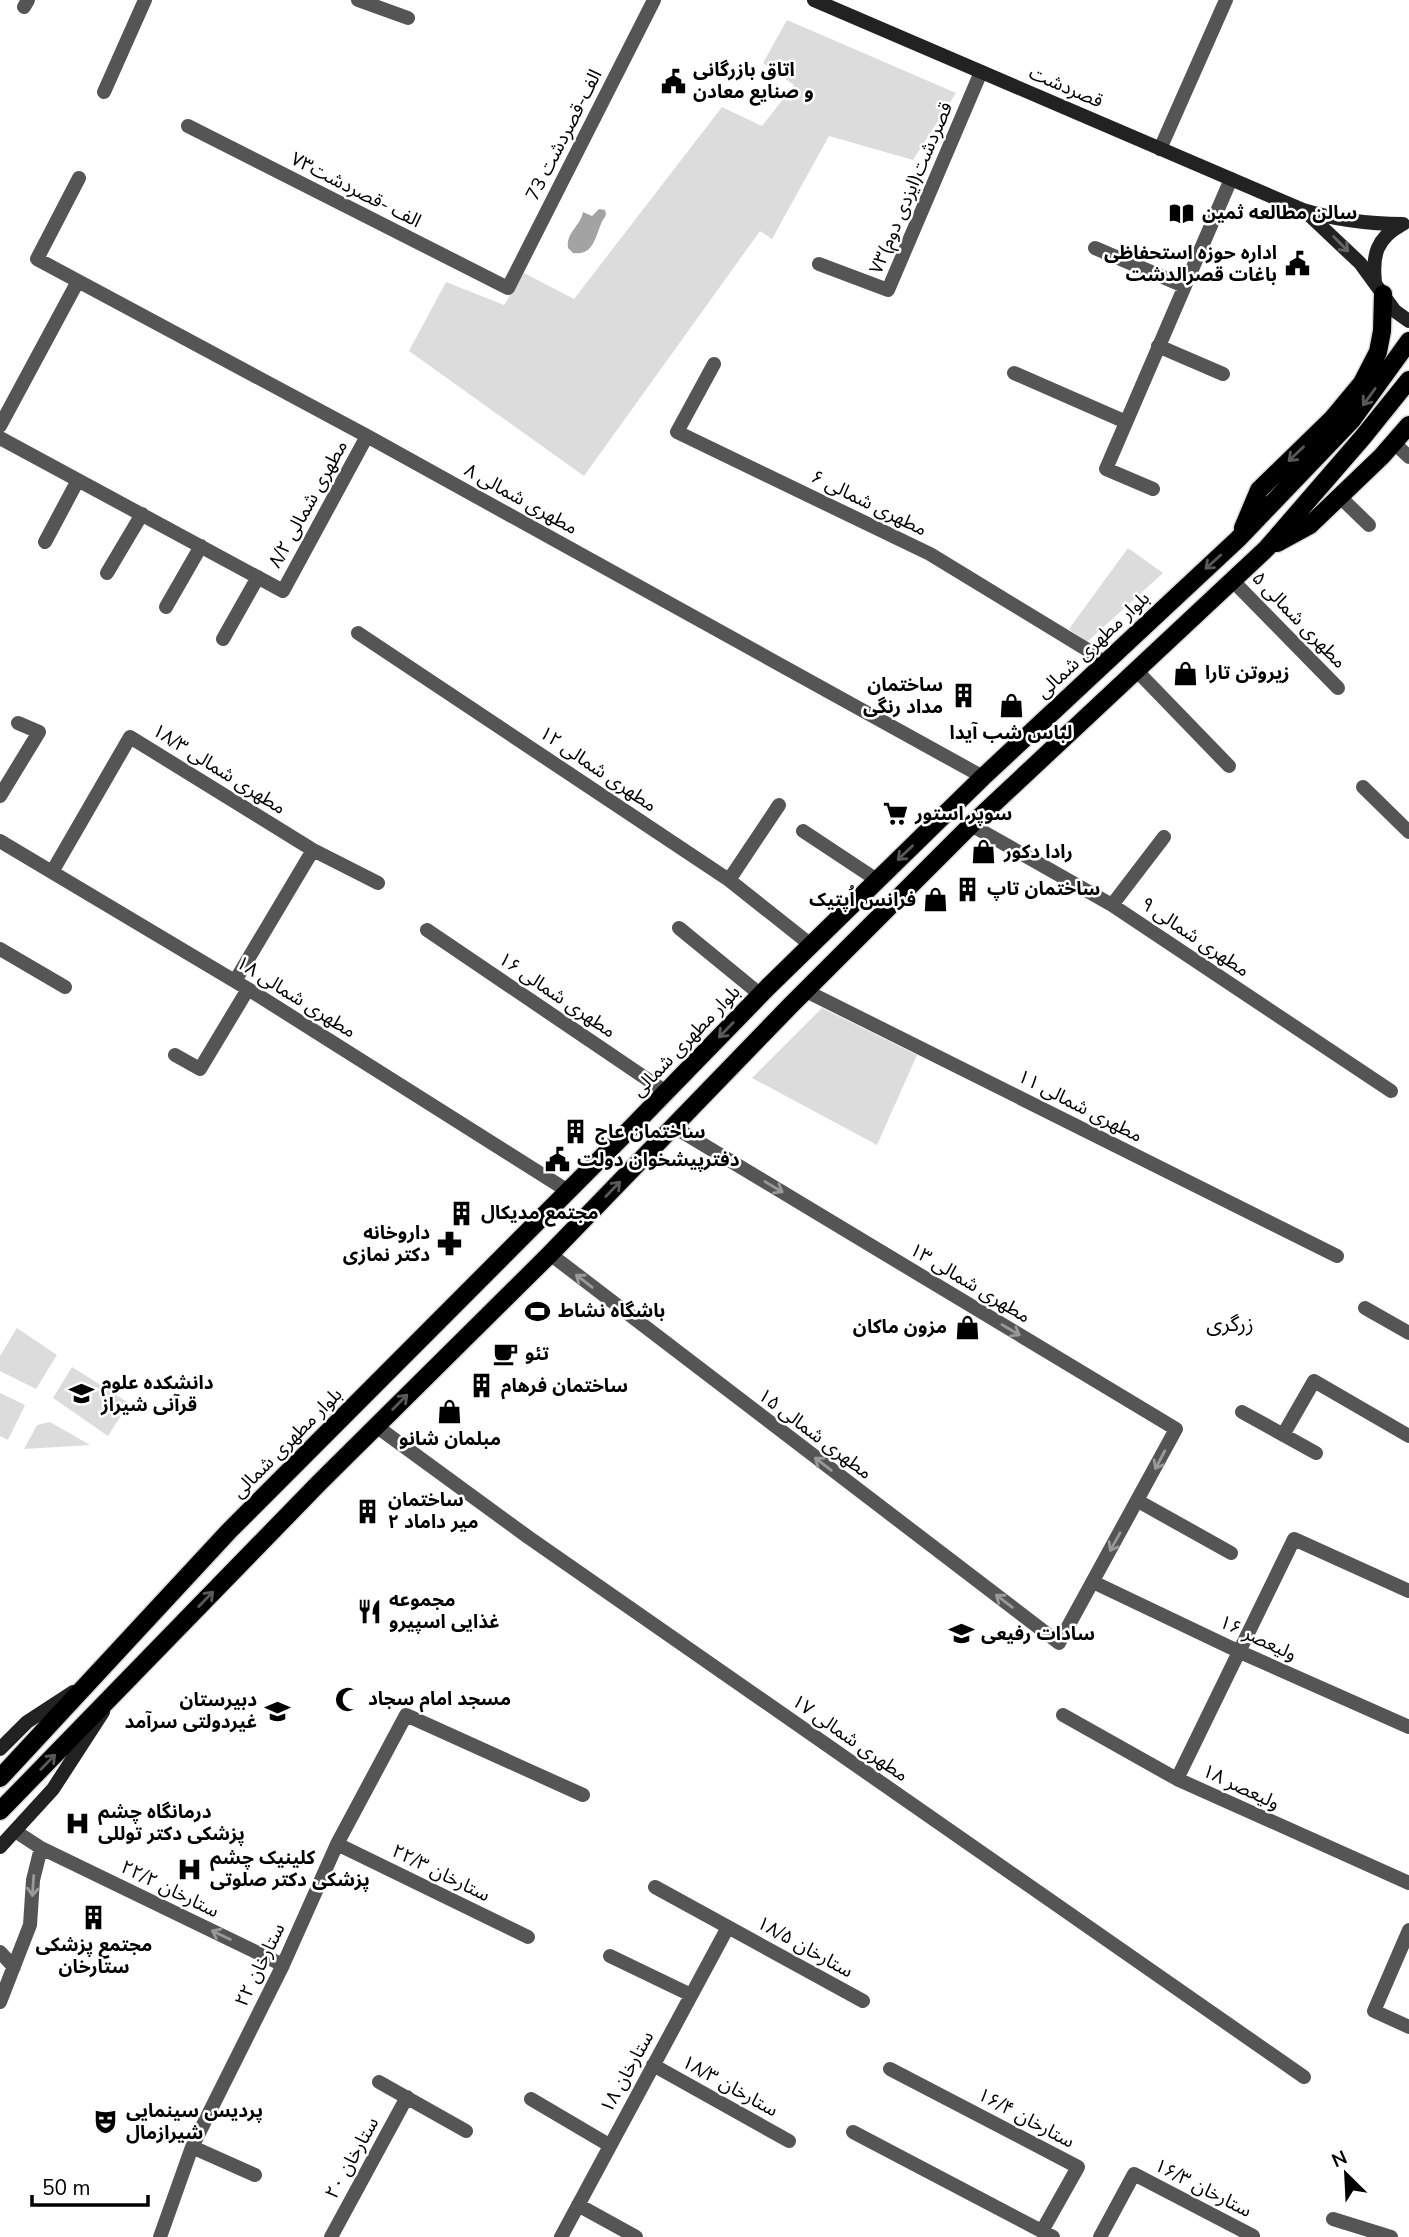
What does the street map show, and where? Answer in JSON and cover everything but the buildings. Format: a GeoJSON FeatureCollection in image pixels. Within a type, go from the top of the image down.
{"type":"FeatureCollection","features":[{"type":"Feature","properties":{"kind":"main road","name":"قصردشت"},"geometry":{"type":"LineString","coordinates":[[814,0],[1303,210]]}},
{"type":"Feature","properties":{"kind":"main road"},"geometry":{"type":"LineString","coordinates":[[1303,210],[1336,220],[1372,225],[1406,224]]}},
{"type":"Feature","properties":{"kind":"main road"},"geometry":{"type":"LineString","coordinates":[[1303,210],[1343,246],[1395,311],[1409,321]]}},
{"type":"Feature","properties":{"kind":"main road"},"geometry":{"type":"LineString","coordinates":[[1238,539],[1259,490],[1332,419],[1362,383],[1378,352],[1382,331],[1379,288],[1374,268],[1378,249],[1387,233],[1406,224]]}},
{"type":"Feature","properties":{"kind":"main road","name":"بلوار مطهرى شمالى"},"geometry":{"type":"LineString","coordinates":[[0,1778],[230,1530],[761,995],[983,777],[1238,539],[1352,420],[1409,341]]}},
{"type":"Feature","properties":{"kind":"main road"},"geometry":{"type":"LineString","coordinates":[[0,1811],[376,1426],[550,1254],[806,990],[971,825],[1267,548],[1409,380]]}},
{"type":"Feature","properties":{"kind":"main road"},"geometry":{"type":"LineString","coordinates":[[1267,548],[1310,525],[1409,425]]}},
{"type":"Feature","properties":{"kind":"main road"},"geometry":{"type":"LineString","coordinates":[[0,1749],[27,1722],[95,1677]]}},
{"type":"Feature","properties":{"kind":"main road"},"geometry":{"type":"LineString","coordinates":[[0,1847],[52,1789],[113,1696]]}},
{"type":"Feature","properties":{"kind":"street"},"geometry":{"type":"LineString","coordinates":[[104,92],[145,0]]}},
{"type":"Feature","properties":{"kind":"street"},"geometry":{"type":"LineString","coordinates":[[358,0],[408,18]]}},
{"type":"Feature","properties":{"kind":"street","name":"73 الف-قصردشت"},"geometry":{"type":"LineString","coordinates":[[508,288],[654,0]]}},
{"type":"Feature","properties":{"kind":"street"},"geometry":{"type":"LineString","coordinates":[[1160,149],[1226,0]]}},
{"type":"Feature","properties":{"kind":"street","name":"۷۳قصردشت(ایزدی دوم)"},"geometry":{"type":"LineString","coordinates":[[820,264],[888,290],[981,72]]}},
{"type":"Feature","properties":{"kind":"street","name":"الف -قصردشت۷۳"},"geometry":{"type":"LineString","coordinates":[[188,126],[508,288]]}},
{"type":"Feature","properties":{"kind":"street","name":"۸ مطهری شمالی"},"geometry":{"type":"LineString","coordinates":[[79,178],[37,259],[367,436],[983,777]]}},
{"type":"Feature","properties":{"kind":"street"},"geometry":{"type":"LineString","coordinates":[[1153,489],[1106,469],[1231,179]]}},
{"type":"Feature","properties":{"kind":"street"},"geometry":{"type":"LineString","coordinates":[[1095,248],[1184,286]]}},
{"type":"Feature","properties":{"kind":"street"},"geometry":{"type":"LineString","coordinates":[[0,426],[78,281]]}},
{"type":"Feature","properties":{"kind":"street"},"geometry":{"type":"LineString","coordinates":[[1158,346],[1223,374]]}},
{"type":"Feature","properties":{"kind":"street","name":"۶ مطهری شمالی"},"geometry":{"type":"LineString","coordinates":[[713,364],[677,432],[930,554],[1086,649],[1104,663]]}},
{"type":"Feature","properties":{"kind":"street"},"geometry":{"type":"LineString","coordinates":[[1014,373],[1126,422]]}},
{"type":"Feature","properties":{"kind":"street","name":"۸/۲ مطهری شمالی"},"geometry":{"type":"LineString","coordinates":[[258,577],[283,591],[367,436]]}},
{"type":"Feature","properties":{"kind":"street"},"geometry":{"type":"LineString","coordinates":[[0,438],[258,577],[222,639]]}},
{"type":"Feature","properties":{"kind":"street"},"geometry":{"type":"LineString","coordinates":[[1393,442],[1409,457]]}},
{"type":"Feature","properties":{"kind":"street"},"geometry":{"type":"LineString","coordinates":[[45,542],[78,480]]}},
{"type":"Feature","properties":{"kind":"street"},"geometry":{"type":"LineString","coordinates":[[1340,497],[1369,525]]}},
{"type":"Feature","properties":{"kind":"street"},"geometry":{"type":"LineString","coordinates":[[107,572],[142,514]]}},
{"type":"Feature","properties":{"kind":"street"},"geometry":{"type":"LineString","coordinates":[[166,607],[201,547]]}},
{"type":"Feature","properties":{"kind":"street","name":"۵ مطهری شمالی"},"geometry":{"type":"LineString","coordinates":[[1232,580],[1338,688]]}},
{"type":"Feature","properties":{"kind":"street","name":"۱۲ مطهری شمالی"},"geometry":{"type":"LineString","coordinates":[[358,633],[729,880],[811,945]]}},
{"type":"Feature","properties":{"kind":"street"},"geometry":{"type":"LineString","coordinates":[[1137,671],[1228,766]]}},
{"type":"Feature","properties":{"kind":"street"},"geometry":{"type":"LineString","coordinates":[[0,796],[39,732],[18,723]]}},
{"type":"Feature","properties":{"kind":"street","name":"۱۸/۳ مطهری شمالی"},"geometry":{"type":"LineString","coordinates":[[52,872],[130,737],[313,849]]}},
{"type":"Feature","properties":{"kind":"street"},"geometry":{"type":"LineString","coordinates":[[1363,787],[1409,832]]}},
{"type":"Feature","properties":{"kind":"street"},"geometry":{"type":"LineString","coordinates":[[729,880],[779,804]]}},
{"type":"Feature","properties":{"kind":"street","name":"۹ مطهری شمالی"},"geometry":{"type":"LineString","coordinates":[[971,825],[1112,905],[1391,1091]]}},
{"type":"Feature","properties":{"kind":"street"},"geometry":{"type":"LineString","coordinates":[[803,831],[877,880]]}},
{"type":"Feature","properties":{"kind":"street"},"geometry":{"type":"LineString","coordinates":[[1112,905],[1164,837]]}},
{"type":"Feature","properties":{"kind":"street","name":"۱۸ مطهری شمالی"},"geometry":{"type":"LineString","coordinates":[[0,841],[248,989],[568,1191]]}},
{"type":"Feature","properties":{"kind":"street"},"geometry":{"type":"LineString","coordinates":[[234,981],[313,849],[379,883]]}},
{"type":"Feature","properties":{"kind":"street"},"geometry":{"type":"LineString","coordinates":[[679,928],[761,995]]}},
{"type":"Feature","properties":{"kind":"street","name":"۱۶ مطهری شمالی"},"geometry":{"type":"LineString","coordinates":[[426,930],[666,1092]]}},
{"type":"Feature","properties":{"kind":"street"},"geometry":{"type":"LineString","coordinates":[[0,949],[65,986]]}},
{"type":"Feature","properties":{"kind":"street"},"geometry":{"type":"LineString","coordinates":[[175,1055],[200,1069],[248,989]]}},
{"type":"Feature","properties":{"kind":"street","name":"۱۱ مطهری شمالی"},"geometry":{"type":"LineString","coordinates":[[806,990],[1337,1256]]}},
{"type":"Feature","properties":{"kind":"street","name":"۱۳ مطهری شمالی"},"geometry":{"type":"LineString","coordinates":[[674,1127],[1176,1429],[1138,1502]]}},
{"type":"Feature","properties":{"kind":"street","name":"۱۵ مطهری شمالی"},"geometry":{"type":"LineString","coordinates":[[550,1254],[1059,1643],[1093,1582]]}},
{"type":"Feature","properties":{"kind":"street"},"geometry":{"type":"LineString","coordinates":[[1365,1308],[1409,1333]]}},
{"type":"Feature","properties":{"kind":"street"},"geometry":{"type":"LineString","coordinates":[[1283,1435],[1314,1381],[1409,1436]]}},
{"type":"Feature","properties":{"kind":"street"},"geometry":{"type":"LineString","coordinates":[[1242,1412],[1316,1453]]}},
{"type":"Feature","properties":{"kind":"street","name":"۱۷ مطهری شمالی"},"geometry":{"type":"LineString","coordinates":[[376,1426],[539,1545],[1304,2077]]}},
{"type":"Feature","properties":{"kind":"street"},"geometry":{"type":"LineString","coordinates":[[1093,1582],[1138,1502],[1231,1553]]}},
{"type":"Feature","properties":{"kind":"street"},"geometry":{"type":"LineString","coordinates":[[1177,1779],[1294,1539],[1409,1591]]}},
{"type":"Feature","properties":{"kind":"street","name":"۱۶ ولیعصر"},"geometry":{"type":"LineString","coordinates":[[1093,1582],[1240,1652],[1409,1727]]}},
{"type":"Feature","properties":{"kind":"street","name":"۲۲ ستارخان"},"geometry":{"type":"LineString","coordinates":[[160,2237],[192,2147],[283,1965],[337,1844],[406,1715],[583,1795]]}},
{"type":"Feature","properties":{"kind":"street","name":"۱۸ ولیعصر"},"geometry":{"type":"LineString","coordinates":[[1063,1715],[1177,1779],[1409,1883]]}},
{"type":"Feature","properties":{"kind":"street","name":"۲۲/۲ ستارخان"},"geometry":{"type":"LineString","coordinates":[[15,1831],[41,1848],[283,1965]]}},
{"type":"Feature","properties":{"kind":"street","name":"۲۲/۳ ستارخان"},"geometry":{"type":"LineString","coordinates":[[337,1844],[528,1937]]}},
{"type":"Feature","properties":{"kind":"street"},"geometry":{"type":"LineString","coordinates":[[0,2002],[30,1925],[33,1880],[41,1848]]}},
{"type":"Feature","properties":{"kind":"street","name":"۱۸/۵ ستارخان"},"geometry":{"type":"LineString","coordinates":[[655,1887],[863,2001]]}},
{"type":"Feature","properties":{"kind":"street","name":"۱۸ ستارخان"},"geometry":{"type":"LineString","coordinates":[[561,2237],[728,1927]]}},
{"type":"Feature","properties":{"kind":"street"},"geometry":{"type":"LineString","coordinates":[[1409,1930],[1374,2011],[1409,2027]]}},
{"type":"Feature","properties":{"kind":"street"},"geometry":{"type":"LineString","coordinates":[[0,1952],[14,1967]]}},
{"type":"Feature","properties":{"kind":"street"},"geometry":{"type":"LineString","coordinates":[[610,1956],[691,1995]]}},
{"type":"Feature","properties":{"kind":"street","name":"۱۸/۳ ستارخان"},"geometry":{"type":"LineString","coordinates":[[653,2066],[789,2141]]}},
{"type":"Feature","properties":{"kind":"street","name":"۱۶/۴ ستارخان"},"geometry":{"type":"LineString","coordinates":[[853,2132],[1047,2234],[1078,2167],[890,2069]]}},
{"type":"Feature","properties":{"kind":"street"},"geometry":{"type":"LineString","coordinates":[[379,2082],[466,2131]]}},
{"type":"Feature","properties":{"kind":"street","name":"۲۰ ستارخان"},"geometry":{"type":"LineString","coordinates":[[331,2237],[407,2097]]}},
{"type":"Feature","properties":{"kind":"street"},"geometry":{"type":"LineString","coordinates":[[531,2099],[609,2145]]}},
{"type":"Feature","properties":{"kind":"street"},"geometry":{"type":"LineString","coordinates":[[192,2147],[255,2175]]}},
{"type":"Feature","properties":{"kind":"street","name":"۱۶/۳ ستارخان"},"geometry":{"type":"LineString","coordinates":[[1100,2237],[1134,2174],[1253,2236]]}},
{"type":"Feature","properties":{"kind":"street"},"geometry":{"type":"LineString","coordinates":[[578,2205],[636,2237]]}},
{"type":"Feature","properties":{"kind":"street"},"geometry":{"type":"LineString","coordinates":[[1333,2219],[1391,2237]]}},
{"type":"Feature","properties":{"kind":"shaded area"},"geometry":{"type":"Polygon","coordinates":[[[787,20],[956,93],[913,160],[829,136],[772,239],[760,231],[584,476],[409,351],[446,282],[504,305],[524,273],[574,299],[722,107],[762,126],[794,85],[763,63],[787,20]]]}},
{"type":"Feature","properties":{"kind":"shaded area"},"geometry":{"type":"Polygon","coordinates":[[[599,209],[605,210],[606,214],[592,245],[585,252],[573,253],[568,248],[568,242],[583,212],[592,216],[599,209]]]}},
{"type":"Feature","properties":{"kind":"shaded area"},"geometry":{"type":"Polygon","coordinates":[[[1128,548],[1163,573],[1087,642],[1069,629],[1128,548]]]}},
{"type":"Feature","properties":{"kind":"shaded area"},"geometry":{"type":"Polygon","coordinates":[[[822,1008],[917,1055],[877,1145],[752,1078],[822,1008]]]}},
{"type":"Feature","properties":{"kind":"shaded area"},"geometry":{"type":"Polygon","coordinates":[[[17,1328],[57,1355],[36,1389],[0,1371],[0,1356],[17,1328]]]}},
{"type":"Feature","properties":{"kind":"shaded area"},"geometry":{"type":"Polygon","coordinates":[[[72,1367],[129,1403],[108,1436],[53,1398],[72,1367]]]}},
{"type":"Feature","properties":{"kind":"shaded area"},"geometry":{"type":"Polygon","coordinates":[[[0,1393],[25,1405],[8,1440],[0,1436],[0,1393]]]}},
{"type":"Feature","properties":{"kind":"shaded area"},"geometry":{"type":"Polygon","coordinates":[[[50,1422],[90,1445],[24,1449],[37,1425],[50,1422]]]}},
{"type":"Feature","properties":{"kind":"place","name":"اتاق بازرگانی و صنایع معادن"},"geometry":{"type":"Point","coordinates":[673,81]}},
{"type":"Feature","properties":{"kind":"place","name":"سالن مطالعه ثمین"},"geometry":{"type":"Point","coordinates":[1182,213]}},
{"type":"Feature","properties":{"kind":"place","name":"اداره حوزه استحفاظی باغات قصرالدشت"},"geometry":{"type":"Point","coordinates":[1297,264]}},
{"type":"Feature","properties":{"kind":"place","name":"زیروتن تارا"},"geometry":{"type":"Point","coordinates":[1185,673]}},
{"type":"Feature","properties":{"kind":"place","name":"ساختمان مداد رنگی"},"geometry":{"type":"Point","coordinates":[963,696]}},
{"type":"Feature","properties":{"kind":"place","name":"لباس شب آیدا"},"geometry":{"type":"Point","coordinates":[1011,705]}},
{"type":"Feature","properties":{"kind":"place","name":"سوپر استور"},"geometry":{"type":"Point","coordinates":[895,814]}},
{"type":"Feature","properties":{"kind":"place","name":"رادا دکور"},"geometry":{"type":"Point","coordinates":[984,852]}},
{"type":"Feature","properties":{"kind":"place","name":"ساختمان تاپ"},"geometry":{"type":"Point","coordinates":[967,889]}},
{"type":"Feature","properties":{"kind":"place","name":"فرانس اُپتیک"},"geometry":{"type":"Point","coordinates":[936,900]}},
{"type":"Feature","properties":{"kind":"place","name":"ساختمان عاج"},"geometry":{"type":"Point","coordinates":[575,1132]}},
{"type":"Feature","properties":{"kind":"place","name":"دفترپیشخوان دولت"},"geometry":{"type":"Point","coordinates":[557,1160]}},
{"type":"Feature","properties":{"kind":"place","name":"مجتمع مدیکال"},"geometry":{"type":"Point","coordinates":[461,1213]}},
{"type":"Feature","properties":{"kind":"place","name":"داروخانه دکتر نمازی"},"geometry":{"type":"Point","coordinates":[450,1244]}},
{"type":"Feature","properties":{"kind":"place","name":"باشگاه نشاط"},"geometry":{"type":"Point","coordinates":[538,1311]}},
{"type":"Feature","properties":{"kind":"place","name":"مزون ماکان"},"geometry":{"type":"Point","coordinates":[967,1327]}},
{"type":"Feature","properties":{"kind":"place","name":"تئو"},"geometry":{"type":"Point","coordinates":[505,1354]}},
{"type":"Feature","properties":{"kind":"place","name":"ساختمان فرهام"},"geometry":{"type":"Point","coordinates":[481,1386]}},
{"type":"Feature","properties":{"kind":"place","name":"دانشکده علوم قرآنی شیراز"},"geometry":{"type":"Point","coordinates":[81,1394]}},
{"type":"Feature","properties":{"kind":"place","name":"مبلمان شانو"},"geometry":{"type":"Point","coordinates":[450,1411]}},
{"type":"Feature","properties":{"kind":"place","name":"ساختمان میر داماد ۲"},"geometry":{"type":"Point","coordinates":[368,1511]}},
{"type":"Feature","properties":{"kind":"place","name":"مجموعه غذایی اسپیرو"},"geometry":{"type":"Point","coordinates":[369,1611]}},
{"type":"Feature","properties":{"kind":"place","name":"سادات رفیعی"},"geometry":{"type":"Point","coordinates":[961,1634]}},
{"type":"Feature","properties":{"kind":"place","name":"مسجد امام سجاد"},"geometry":{"type":"Point","coordinates":[348,1699]}},
{"type":"Feature","properties":{"kind":"place","name":"دبیرستان غیردولتی سرآمد"},"geometry":{"type":"Point","coordinates":[277,1711]}},
{"type":"Feature","properties":{"kind":"place","name":"درمانگاه چشم پزشكی دكتر توللی"},"geometry":{"type":"Point","coordinates":[78,1823]}},
{"type":"Feature","properties":{"kind":"place","name":"کلینیک چشم پزشکی دکتر صلوتی"},"geometry":{"type":"Point","coordinates":[190,1869]}},
{"type":"Feature","properties":{"kind":"place","name":"مجتمع پزشکی ستارخان"},"geometry":{"type":"Point","coordinates":[94,1917]}},
{"type":"Feature","properties":{"kind":"place","name":"پردیس سینمایی شیرازمال"},"geometry":{"type":"Point","coordinates":[106,2122]}},
{"type":"Feature","properties":{"kind":"district","name":"زرگری"},"geometry":{"type":"Point","coordinates":[1230,1324]}}]}
